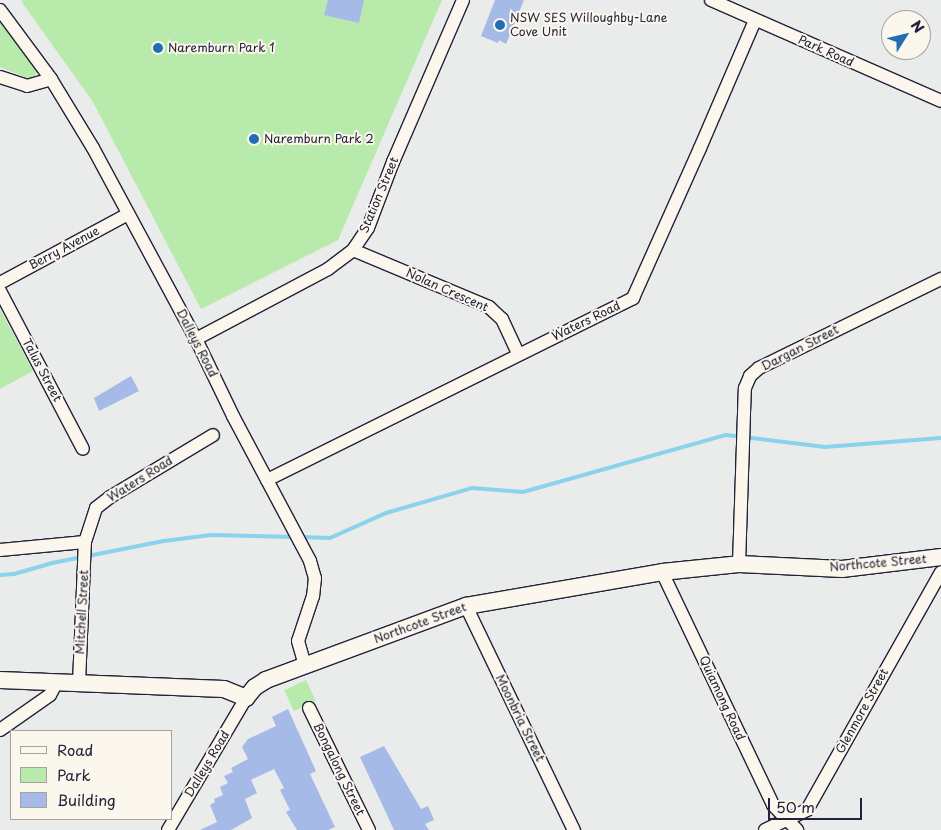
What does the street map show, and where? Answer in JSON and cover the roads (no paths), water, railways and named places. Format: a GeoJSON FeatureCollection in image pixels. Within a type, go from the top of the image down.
{"type":"FeatureCollection","features":[{"type":"Feature","properties":{"kind":"street","name":"Station Street"},"geometry":{"type":"LineString","coordinates":[[196,339],[328,269],[353,250],[368,228],[393,162],[463,0]]}},
{"type":"Feature","properties":{"kind":"street","name":"Park Road"},"geometry":{"type":"LineString","coordinates":[[711,0],[941,101]]}},
{"type":"Feature","properties":{"kind":"street","name":"Dalleys Road"},"geometry":{"type":"LineString","coordinates":[[0,10],[51,79],[93,148],[196,339],[233,416],[310,561],[315,578],[313,596],[298,641],[305,665]]}},
{"type":"Feature","properties":{"kind":"street","name":"Waters Road"},"geometry":{"type":"LineString","coordinates":[[267,480],[633,298],[755,20]]}},
{"type":"Feature","properties":{"kind":"street"},"geometry":{"type":"LineString","coordinates":[[0,77],[27,86],[51,79]]}},
{"type":"Feature","properties":{"kind":"street","name":"Berry Avenue"},"geometry":{"type":"LineString","coordinates":[[0,283],[128,214]]}},
{"type":"Feature","properties":{"kind":"street","name":"Nolan Crescent"},"geometry":{"type":"LineString","coordinates":[[353,250],[489,307],[502,319],[518,354]]}},
{"type":"Feature","properties":{"kind":"street","name":"Dargan Street"},"geometry":{"type":"LineString","coordinates":[[739,564],[745,388],[750,376],[759,368],[774,360],[941,279]]}},
{"type":"Feature","properties":{"kind":"street","name":"Talus Street"},"geometry":{"type":"LineString","coordinates":[[0,292],[84,449]]}},
{"type":"Feature","properties":{"kind":"street","name":"Waters Road"},"geometry":{"type":"LineString","coordinates":[[85,542],[96,508],[110,497],[213,435]]}},
{"type":"Feature","properties":{"kind":"street"},"geometry":{"type":"LineString","coordinates":[[0,550],[85,542]]}},
{"type":"Feature","properties":{"kind":"street","name":"Mitchell Street"},"geometry":{"type":"LineString","coordinates":[[79,682],[85,542]]}},
{"type":"Feature","properties":{"kind":"street","name":"Northcote Street"},"geometry":{"type":"LineString","coordinates":[[246,698],[256,686],[266,680],[466,606],[662,572],[739,564],[842,569],[941,557]]}},
{"type":"Feature","properties":{"kind":"street","name":"Quiamong Road"},"geometry":{"type":"LineString","coordinates":[[662,572],[773,805],[797,830]]}},
{"type":"Feature","properties":{"kind":"street","name":"Glenmore Street"},"geometry":{"type":"LineString","coordinates":[[766,830],[807,810],[941,572]]}},
{"type":"Feature","properties":{"kind":"street","name":"Moonbria Street"},"geometry":{"type":"LineString","coordinates":[[466,606],[574,830]]}},
{"type":"Feature","properties":{"kind":"street"},"geometry":{"type":"LineString","coordinates":[[0,680],[224,689],[246,698]]}},
{"type":"Feature","properties":{"kind":"street"},"geometry":{"type":"LineString","coordinates":[[0,730],[50,695],[57,682]]}},
{"type":"Feature","properties":{"kind":"street","name":"Dalleys Road"},"geometry":{"type":"LineString","coordinates":[[168,830],[246,698]]}},
{"type":"Feature","properties":{"kind":"street","name":"Bongalong Street"},"geometry":{"type":"LineString","coordinates":[[309,708],[369,830]]}},
{"type":"Feature","properties":{"kind":"waterway"},"geometry":{"type":"LineString","coordinates":[[301,537],[330,538],[386,513],[472,488],[523,492],[726,435],[825,447],[941,438]]}},
{"type":"Feature","properties":{"kind":"waterway"},"geometry":{"type":"LineString","coordinates":[[0,575],[14,574],[52,563],[164,541],[211,535],[294,537]]}},
{"type":"Feature","properties":{"kind":"place","name":"NSW SES Willoughby-Lane Cove Unit"},"geometry":{"type":"Point","coordinates":[500,25]}},
{"type":"Feature","properties":{"kind":"place","name":"Naremburn Park 1"},"geometry":{"type":"Point","coordinates":[158,48]}},
{"type":"Feature","properties":{"kind":"place","name":"Naremburn Park 2"},"geometry":{"type":"Point","coordinates":[254,139]}}]}
